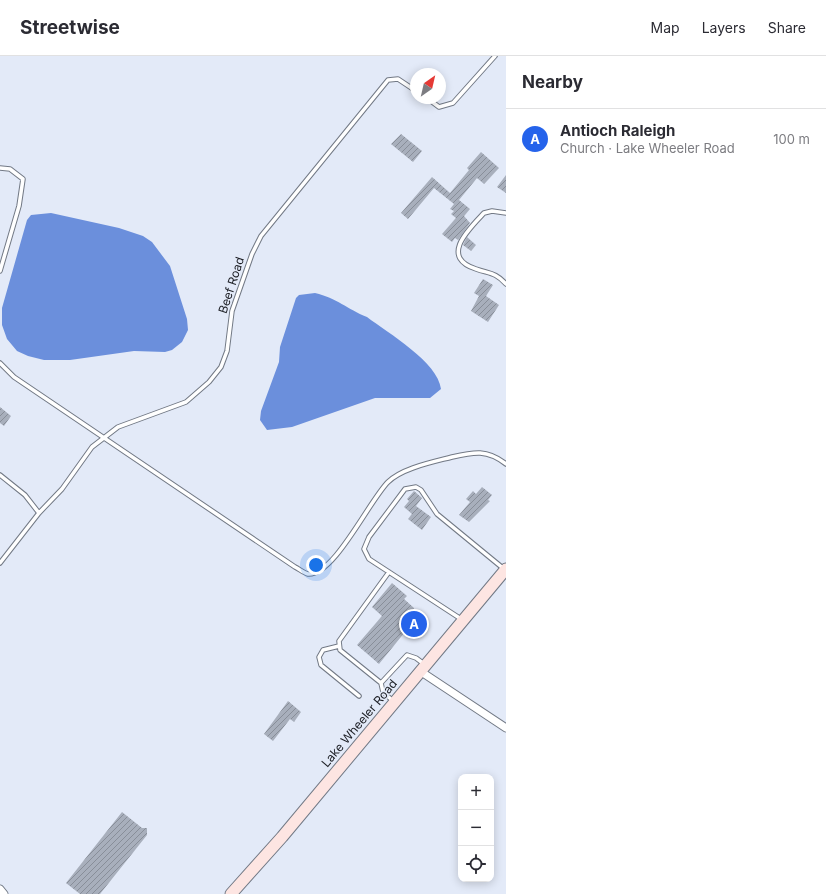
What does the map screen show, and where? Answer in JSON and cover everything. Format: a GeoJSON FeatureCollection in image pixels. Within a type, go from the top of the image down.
{"type":"FeatureCollection","features":[{"type":"Feature","properties":{"kind":"street","name":"Lake Wheeler Road"},"geometry":{"type":"LineString","coordinates":[[232,894],[506,570]]}},
{"type":"Feature","properties":{"kind":"street"},"geometry":{"type":"LineString","coordinates":[[423,668],[506,728]]}},
{"type":"Feature","properties":{"kind":"street"},"geometry":{"type":"LineString","coordinates":[[0,889],[4,894]]}},
{"type":"Feature","properties":{"kind":"lane"},"geometry":{"type":"LineString","coordinates":[[435,104],[439,107],[453,103],[495,56]]}},
{"type":"Feature","properties":{"kind":"lane","name":"Beef Road"},"geometry":{"type":"LineString","coordinates":[[0,563],[39,513],[62,489],[92,447],[118,427],[186,402],[209,382],[221,367],[227,351],[232,311],[260,236],[388,80],[398,79],[410,87]]}},
{"type":"Feature","properties":{"kind":"lane"},"geometry":{"type":"LineString","coordinates":[[0,168],[10,169],[23,178],[19,206],[0,271]]}},
{"type":"Feature","properties":{"kind":"lane"},"geometry":{"type":"LineString","coordinates":[[506,213],[492,211],[484,213],[462,238],[458,246],[458,254],[462,261],[470,267],[491,272],[506,284]]}},
{"type":"Feature","properties":{"kind":"lane"},"geometry":{"type":"LineString","coordinates":[[0,363],[14,377],[295,567],[308,574],[319,572],[326,568],[343,546],[372,502],[389,481],[417,466],[474,452],[496,456],[506,464]]}},
{"type":"Feature","properties":{"kind":"lane"},"geometry":{"type":"LineString","coordinates":[[0,475],[25,495],[39,513]]}},
{"type":"Feature","properties":{"kind":"lane"},"geometry":{"type":"LineString","coordinates":[[463,620],[369,559],[364,549],[369,537],[378,523],[405,489],[416,487],[421,490],[437,514],[506,570]]}},
{"type":"Feature","properties":{"kind":"lane"},"geometry":{"type":"LineString","coordinates":[[389,572],[339,641],[339,646],[340,650],[381,683],[383,692],[394,702]]}},
{"type":"Feature","properties":{"kind":"lane"},"geometry":{"type":"LineString","coordinates":[[339,646],[323,650],[319,657],[321,664],[359,696]]}},
{"type":"Feature","properties":{"kind":"lane"},"geometry":{"type":"LineString","coordinates":[[381,683],[407,656],[416,658],[423,668]]}},
{"type":"Feature","properties":{"kind":"water"},"geometry":{"type":"Polygon","coordinates":[[[51,213],[119,228],[143,236],[152,242],[170,266],[187,319],[188,330],[182,342],[172,350],[165,352],[134,351],[70,360],[44,360],[28,356],[17,351],[7,339],[2,325],[2,308],[27,220],[31,215],[51,213]]]}},
{"type":"Feature","properties":{"kind":"water"},"geometry":{"type":"Polygon","coordinates":[[[315,293],[330,298],[367,317],[411,349],[431,369],[438,379],[441,389],[430,398],[375,398],[292,427],[267,430],[260,420],[261,411],[279,362],[280,347],[296,298],[299,295],[315,293]]]}},
{"type":"Feature","properties":{"kind":"building"},"geometry":{"type":"Polygon","coordinates":[[[401,134],[422,151],[413,162],[391,144],[401,134]]]}},
{"type":"Feature","properties":{"kind":"building"},"geometry":{"type":"Polygon","coordinates":[[[481,152],[499,168],[484,184],[477,178],[459,200],[470,209],[464,216],[470,223],[458,240],[455,238],[452,242],[442,234],[456,218],[451,214],[454,211],[450,209],[454,204],[434,188],[408,219],[401,213],[432,177],[450,193],[469,170],[467,168],[481,152]]]}},
{"type":"Feature","properties":{"kind":"building"},"geometry":{"type":"Polygon","coordinates":[[[506,175],[506,193],[497,187],[506,175]]]}},
{"type":"Feature","properties":{"kind":"building"},"geometry":{"type":"Polygon","coordinates":[[[467,237],[476,245],[471,251],[463,245],[467,237]]]}},
{"type":"Feature","properties":{"kind":"building"},"geometry":{"type":"Polygon","coordinates":[[[483,279],[493,285],[486,296],[499,305],[488,322],[471,311],[479,296],[474,293],[483,279]]]}},
{"type":"Feature","properties":{"kind":"building"},"geometry":{"type":"Polygon","coordinates":[[[0,407],[11,416],[4,426],[0,423],[0,407]]]}},
{"type":"Feature","properties":{"kind":"building"},"geometry":{"type":"Polygon","coordinates":[[[482,487],[492,495],[488,500],[490,501],[469,522],[459,515],[470,502],[466,499],[473,491],[476,494],[482,487]]]}},
{"type":"Feature","properties":{"kind":"building"},"geometry":{"type":"Polygon","coordinates":[[[414,491],[422,498],[416,506],[431,517],[422,530],[408,519],[412,514],[404,507],[409,501],[407,499],[414,491]]]}},
{"type":"Feature","properties":{"kind":"building"},"geometry":{"type":"Polygon","coordinates":[[[392,583],[407,596],[404,599],[414,608],[412,611],[425,623],[415,633],[409,627],[379,664],[357,645],[382,616],[372,607],[392,583]]]}},
{"type":"Feature","properties":{"kind":"building"},"geometry":{"type":"Polygon","coordinates":[[[288,701],[301,712],[294,722],[290,719],[273,741],[264,734],[288,701]]]}},
{"type":"Feature","properties":{"kind":"building"},"geometry":{"type":"Polygon","coordinates":[[[122,812],[142,828],[147,828],[147,835],[100,894],[80,894],[66,883],[122,812]]]}},
{"type":"Feature","properties":{"kind":"place","name":"Antioch Raleigh"},"geometry":{"type":"Point","coordinates":[414,624]}}]}
